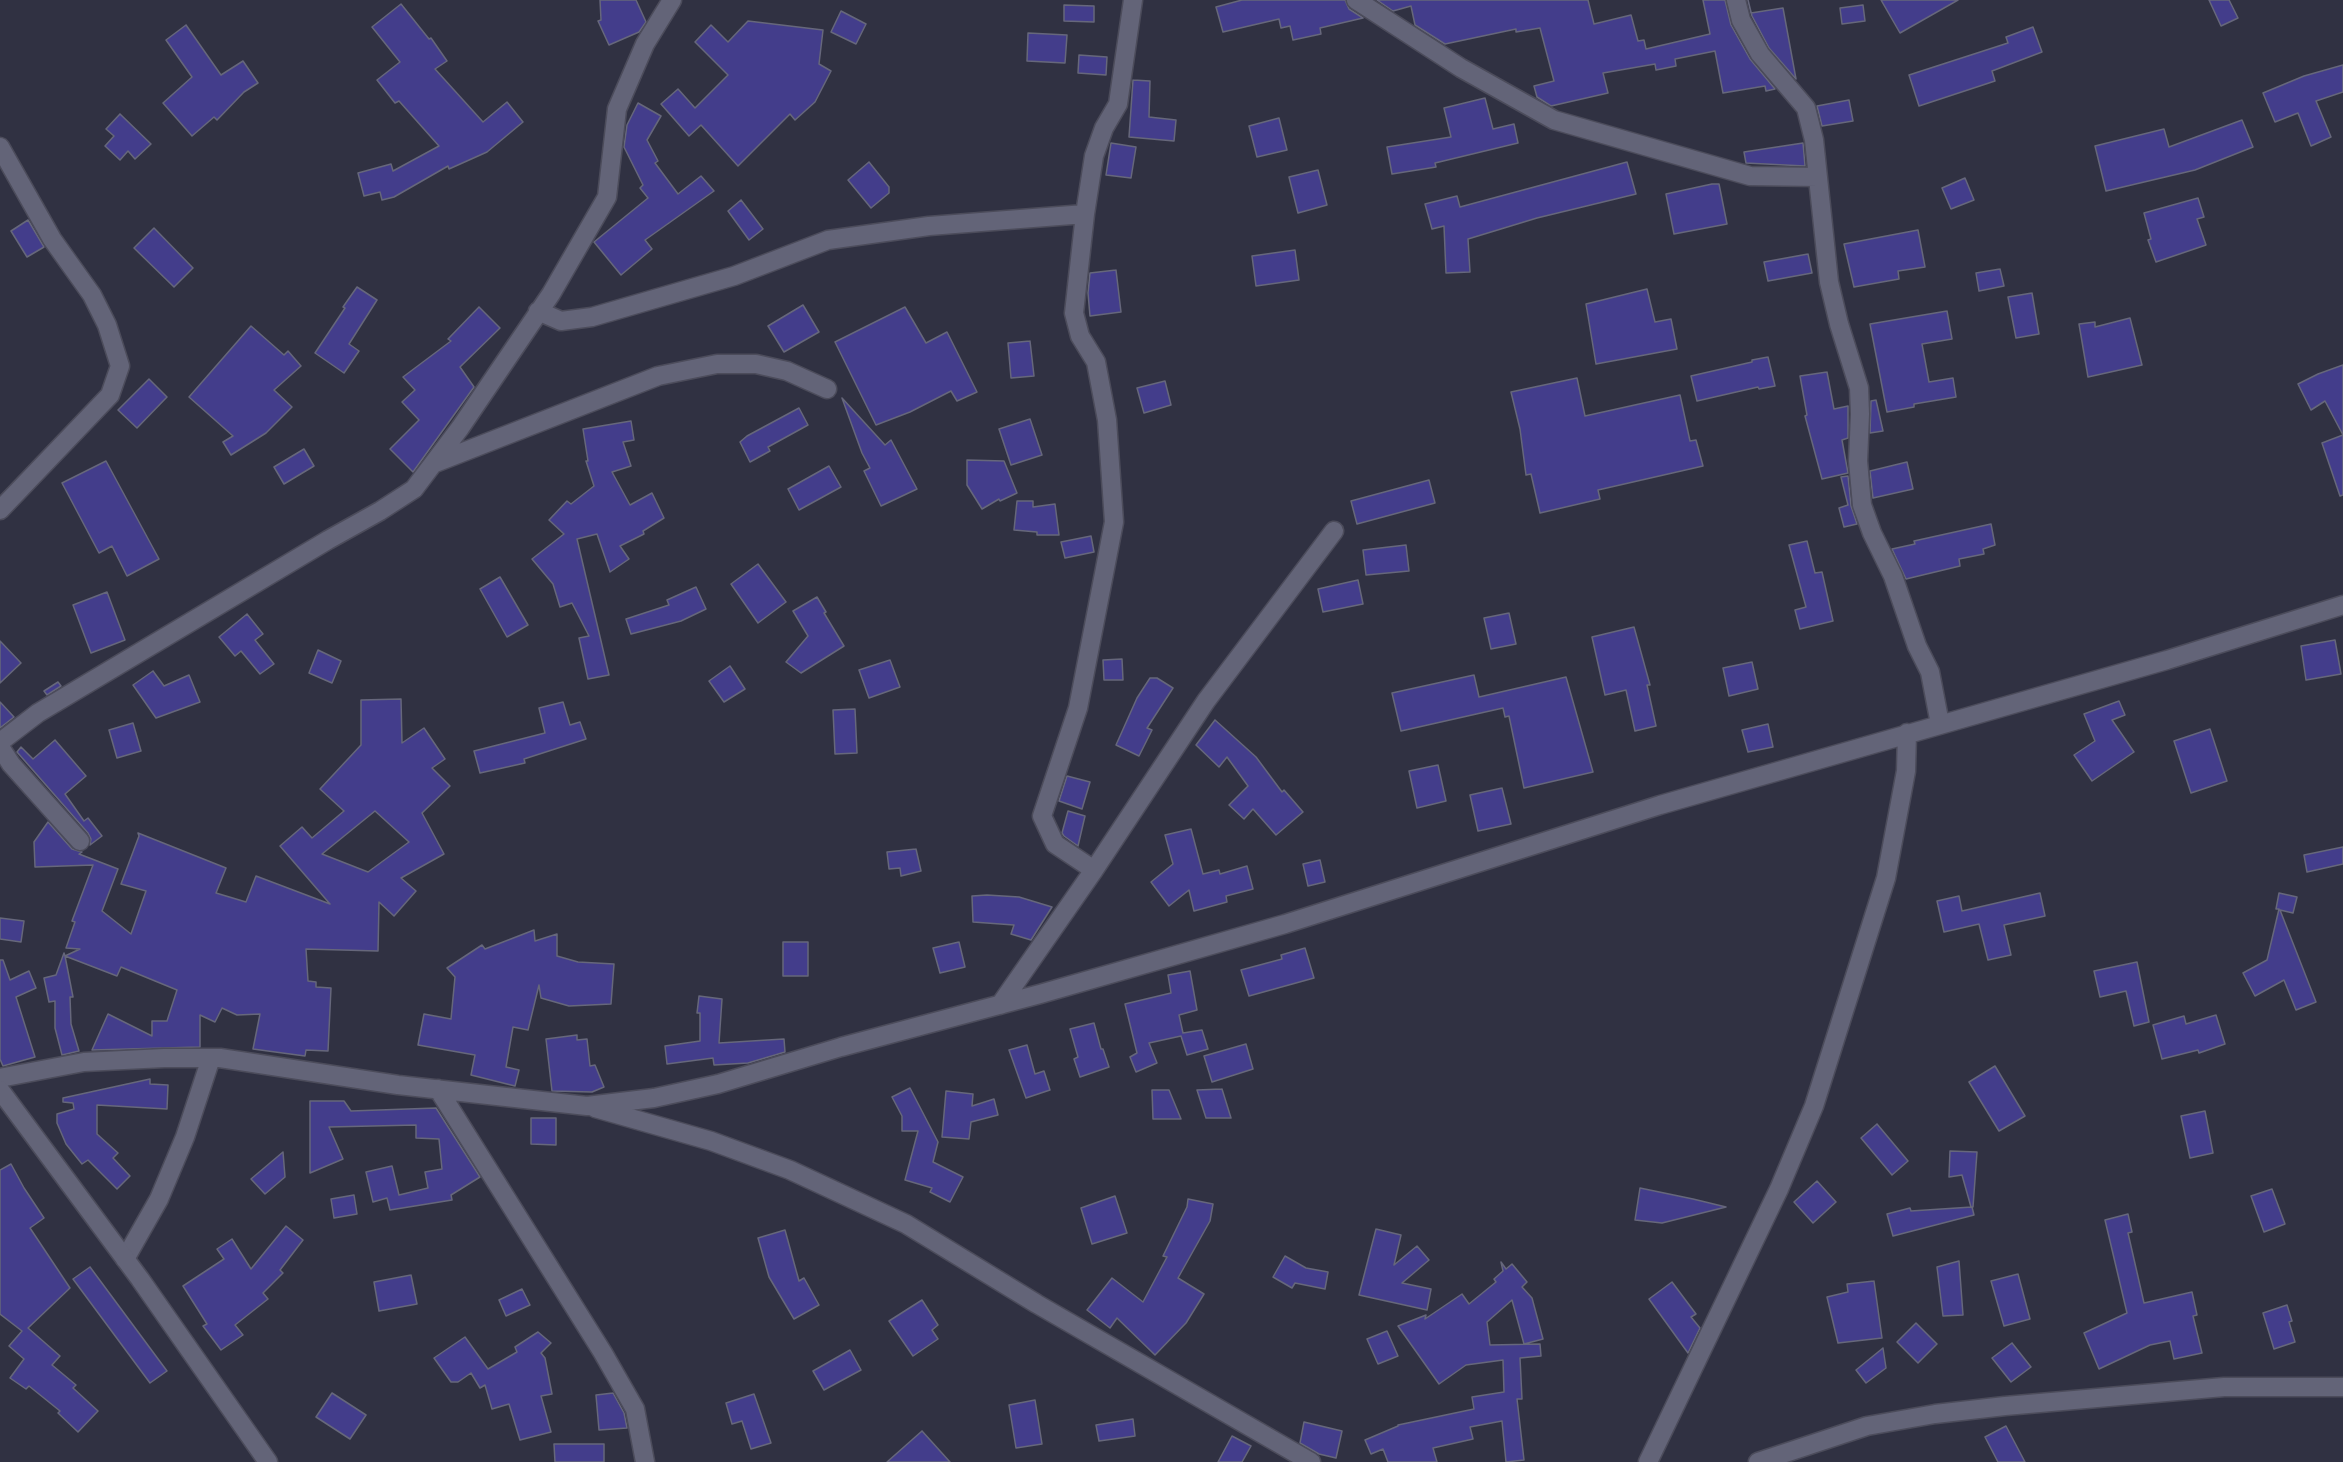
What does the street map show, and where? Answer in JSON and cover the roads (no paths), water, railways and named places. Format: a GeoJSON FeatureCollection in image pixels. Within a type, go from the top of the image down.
{"type":"FeatureCollection","features":[{"type":"Feature","properties":{"kind":"street"},"geometry":{"type":"LineString","coordinates":[[0,742],[38,713],[414,489],[435,463],[551,294],[607,197],[618,109],[645,44],[672,0]]}},
{"type":"Feature","properties":{"kind":"street"},"geometry":{"type":"LineString","coordinates":[[1094,870],[1055,844],[1042,816],[1078,708],[1114,522],[1107,420],[1096,362],[1080,336],[1074,313],[1084,214],[1094,156],[1104,128],[1118,104],[1134,0]]}},
{"type":"Feature","properties":{"kind":"street"},"geometry":{"type":"LineString","coordinates":[[1356,0],[1461,68],[1554,120],[1750,176],[1818,177]]}},
{"type":"Feature","properties":{"kind":"street"},"geometry":{"type":"LineString","coordinates":[[1736,0],[1741,20],[1760,54],[1806,108],[1814,140],[1828,282],[1859,388],[1858,461],[1862,505],[1893,576],[1914,638],[1930,672],[1940,724]]}},
{"type":"Feature","properties":{"kind":"street"},"geometry":{"type":"LineString","coordinates":[[0,147],[52,239],[92,295],[107,325],[120,366],[110,395],[0,510]]}},
{"type":"Feature","properties":{"kind":"street"},"geometry":{"type":"LineString","coordinates":[[538,311],[561,321],[591,317],[734,276],[828,240],[929,226],[1084,214]]}},
{"type":"Feature","properties":{"kind":"street"},"geometry":{"type":"LineString","coordinates":[[435,463],[658,376],[717,364],[756,364],[787,371],[827,389]]}},
{"type":"Feature","properties":{"kind":"street"},"geometry":{"type":"LineString","coordinates":[[1000,1005],[1094,870],[1206,701],[1334,531]]}},
{"type":"Feature","properties":{"kind":"street"},"geometry":{"type":"LineString","coordinates":[[586,1106],[654,1098],[718,1084],[841,1047],[1000,1005],[1285,924],[1660,805],[2167,660],[2343,605]]}},
{"type":"Feature","properties":{"kind":"street"},"geometry":{"type":"LineString","coordinates":[[1648,1462],[1779,1189],[1814,1106],[1886,878],[1906,771],[1907,733]]}},
{"type":"Feature","properties":{"kind":"street"},"geometry":{"type":"LineString","coordinates":[[0,747],[11,764],[80,841]]}},
{"type":"Feature","properties":{"kind":"street"},"geometry":{"type":"LineString","coordinates":[[0,1078],[84,1062],[211,1058],[438,1089],[586,1106],[711,1141],[790,1170],[906,1224],[1037,1304],[1311,1462]]}},
{"type":"Feature","properties":{"kind":"street"},"geometry":{"type":"LineString","coordinates":[[125,1259],[159,1199],[185,1137],[211,1058]]}},
{"type":"Feature","properties":{"kind":"street"},"geometry":{"type":"LineString","coordinates":[[438,1089],[603,1353],[635,1409],[645,1462]]}},
{"type":"Feature","properties":{"kind":"street"},"geometry":{"type":"LineString","coordinates":[[0,1090],[125,1259],[268,1462]]}},
{"type":"Feature","properties":{"kind":"street"},"geometry":{"type":"LineString","coordinates":[[1758,1462],[1867,1426],[1935,1414],[2224,1387],[2343,1387]]}}]}
